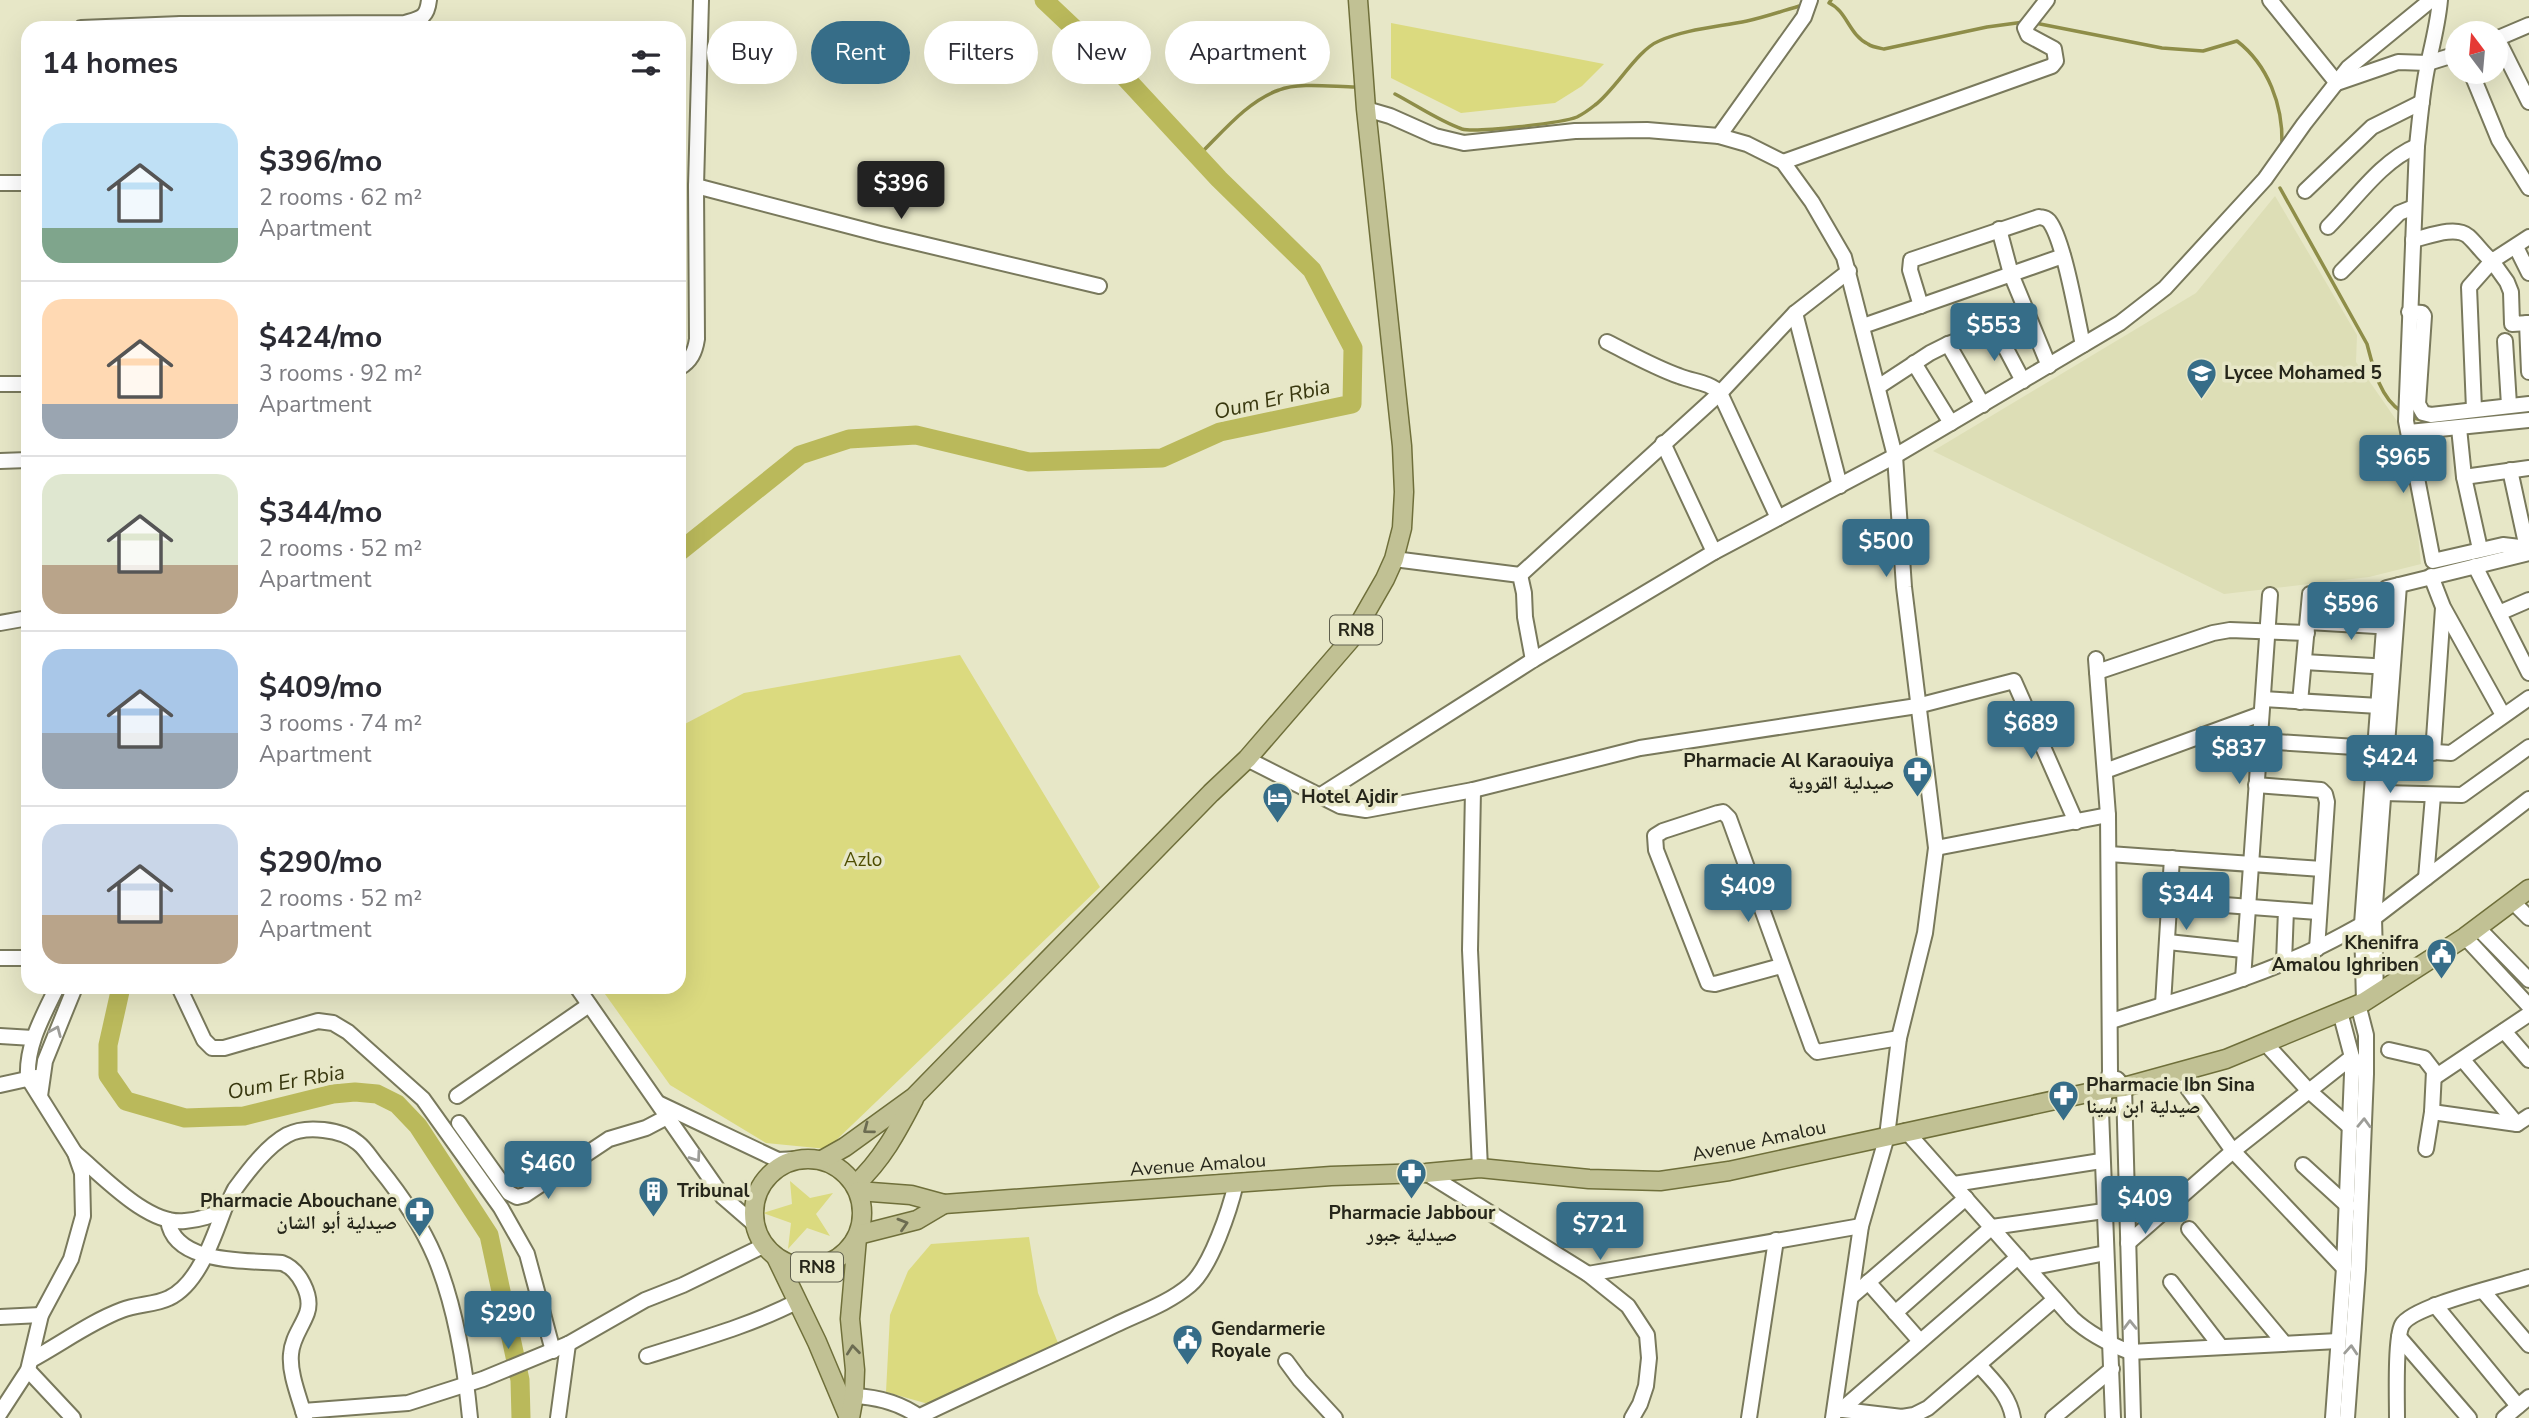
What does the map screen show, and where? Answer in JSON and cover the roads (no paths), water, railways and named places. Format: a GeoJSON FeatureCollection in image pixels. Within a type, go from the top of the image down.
{"type":"FeatureCollection","features":[{"type":"Feature","properties":{"kind":"main road","name":"RN8"},"geometry":{"type":"LineString","coordinates":[[822,1160],[915,1097],[1247,759],[1350,640],[1377,597],[1394,559],[1402,528],[1404,492],[1402,446],[1357,0]]}},
{"type":"Feature","properties":{"kind":"main road","name":"Avenue Amalou"},"geometry":{"type":"LineString","coordinates":[[944,1204],[1480,1168],[1589,1179],[1660,1181],[1729,1171],[1887,1136],[2108,1080],[2124,1087],[2226,1059],[2366,1001],[2472,932],[2529,889]]}},
{"type":"Feature","properties":{"kind":"main road","name":"RN8"},"geometry":{"type":"LineString","coordinates":[[849,1418],[854,1396],[855,1370],[850,1319],[857,1237],[863,1209],[857,1188],[894,1140],[915,1097]]}},
{"type":"Feature","properties":{"kind":"main road","name":"RN8"},"geometry":{"type":"LineString","coordinates":[[798,1159],[782,1165],[768,1175],[758,1189],[753,1206],[754,1223],[763,1246],[777,1259],[791,1266],[806,1268],[822,1266],[836,1260],[848,1251],[857,1237]]}},
{"type":"Feature","properties":{"kind":"main road"},"geometry":{"type":"LineString","coordinates":[[798,1159],[822,1160],[835,1166],[846,1174],[857,1188],[911,1195],[944,1204]]}},
{"type":"Feature","properties":{"kind":"main road"},"geometry":{"type":"LineString","coordinates":[[857,1237],[917,1220],[944,1204]]}},
{"type":"Feature","properties":{"kind":"main road","name":"RN8"},"geometry":{"type":"LineString","coordinates":[[777,1259],[849,1418]]}},
{"type":"Feature","properties":{"kind":"street"},"geometry":{"type":"LineString","coordinates":[[410,21],[425,15],[429,0]]}},
{"type":"Feature","properties":{"kind":"street"},"geometry":{"type":"LineString","coordinates":[[686,364],[695,352],[697,339],[696,186],[701,0]]}},
{"type":"Feature","properties":{"kind":"street"},"geometry":{"type":"LineString","coordinates":[[1783,162],[2052,66],[2056,61],[2054,49],[2028,35],[2025,28],[2047,0]]}},
{"type":"Feature","properties":{"kind":"street"},"geometry":{"type":"LineString","coordinates":[[1321,795],[1533,660],[1714,552],[1895,456],[2120,323],[2165,288],[2265,179],[2304,124],[2360,57],[2431,0]]}},
{"type":"Feature","properties":{"kind":"street"},"geometry":{"type":"LineString","coordinates":[[2440,0],[2417,146],[2407,420],[2433,561],[2503,545],[2528,550]]}},
{"type":"Feature","properties":{"kind":"street"},"geometry":{"type":"LineString","coordinates":[[2272,1],[2336,83]]}},
{"type":"Feature","properties":{"kind":"street"},"geometry":{"type":"LineString","coordinates":[[1719,136],[1804,17],[1810,3]]}},
{"type":"Feature","properties":{"kind":"street"},"geometry":{"type":"LineString","coordinates":[[2508,33],[2529,25]]}},
{"type":"Feature","properties":{"kind":"street"},"geometry":{"type":"LineString","coordinates":[[2336,83],[2398,62],[2428,63],[2445,58]]}},
{"type":"Feature","properties":{"kind":"street"},"geometry":{"type":"LineString","coordinates":[[2508,61],[2529,102]]}},
{"type":"Feature","properties":{"kind":"street"},"geometry":{"type":"LineString","coordinates":[[2476,84],[2499,140],[2529,188]]}},
{"type":"Feature","properties":{"kind":"street"},"geometry":{"type":"LineString","coordinates":[[2305,191],[2372,127],[2422,102]]}},
{"type":"Feature","properties":{"kind":"street"},"geometry":{"type":"LineString","coordinates":[[1366,109],[1390,116],[1435,136],[1464,143],[1587,131],[1647,130],[1719,136],[1747,144],[1783,162],[1831,231],[1849,271],[1895,456],[1904,587],[1936,848],[1925,933],[1899,1038],[1887,1136],[1861,1226],[1836,1412]]}},
{"type":"Feature","properties":{"kind":"street"},"geometry":{"type":"LineString","coordinates":[[2328,227],[2389,164],[2405,151],[2417,146]]}},
{"type":"Feature","properties":{"kind":"street"},"geometry":{"type":"LineString","coordinates":[[0,183],[21,183]]}},
{"type":"Feature","properties":{"kind":"street"},"geometry":{"type":"LineString","coordinates":[[696,186],[880,234],[1099,286]]}},
{"type":"Feature","properties":{"kind":"street"},"geometry":{"type":"LineString","coordinates":[[2341,272],[2399,213],[2414,207]]}},
{"type":"Feature","properties":{"kind":"street"},"geometry":{"type":"LineString","coordinates":[[1920,306],[1910,270],[1911,260],[1999,229],[2039,217],[2045,218],[2050,222],[2063,256],[2083,345]]}},
{"type":"Feature","properties":{"kind":"street"},"geometry":{"type":"LineString","coordinates":[[1999,229],[2011,274],[2049,366]]}},
{"type":"Feature","properties":{"kind":"street"},"geometry":{"type":"LineString","coordinates":[[2413,240],[2459,231],[2467,234],[2492,261],[2511,292],[2512,324],[2528,323],[2529,372]]}},
{"type":"Feature","properties":{"kind":"street"},"geometry":{"type":"LineString","coordinates":[[2474,409],[2469,287],[2492,261],[2529,237]]}},
{"type":"Feature","properties":{"kind":"street"},"geometry":{"type":"LineString","coordinates":[[2515,247],[2529,273]]}},
{"type":"Feature","properties":{"kind":"street"},"geometry":{"type":"LineString","coordinates":[[1863,326],[2063,256]]}},
{"type":"Feature","properties":{"kind":"street"},"geometry":{"type":"LineString","coordinates":[[1394,559],[1520,575],[1720,393],[1795,313],[1849,271]]}},
{"type":"Feature","properties":{"kind":"street"},"geometry":{"type":"LineString","coordinates":[[2409,312],[2422,313],[2424,316],[2418,404],[2423,413],[2431,415],[2509,404],[2529,404]]}},
{"type":"Feature","properties":{"kind":"street"},"geometry":{"type":"LineString","coordinates":[[1795,313],[1840,486]]}},
{"type":"Feature","properties":{"kind":"street"},"geometry":{"type":"LineString","coordinates":[[1878,387],[1948,344],[2028,316]]}},
{"type":"Feature","properties":{"kind":"street"},"geometry":{"type":"LineString","coordinates":[[1995,328],[2023,381]]}},
{"type":"Feature","properties":{"kind":"street"},"geometry":{"type":"LineString","coordinates":[[2505,341],[2509,404]]}},
{"type":"Feature","properties":{"kind":"street"},"geometry":{"type":"LineString","coordinates":[[1607,342],[1646,363],[1706,384],[1720,393],[1778,518]]}},
{"type":"Feature","properties":{"kind":"street"},"geometry":{"type":"LineString","coordinates":[[1948,344],[1983,405]]}},
{"type":"Feature","properties":{"kind":"street"},"geometry":{"type":"LineString","coordinates":[[1914,363],[1951,423]]}},
{"type":"Feature","properties":{"kind":"street"},"geometry":{"type":"LineString","coordinates":[[0,384],[21,384]]}},
{"type":"Feature","properties":{"kind":"street"},"geometry":{"type":"LineString","coordinates":[[2407,420],[2459,428],[2529,420]]}},
{"type":"Feature","properties":{"kind":"street"},"geometry":{"type":"LineString","coordinates":[[2459,428],[2464,477],[2480,549]]}},
{"type":"Feature","properties":{"kind":"street"},"geometry":{"type":"LineString","coordinates":[[1663,443],[1714,552]]}},
{"type":"Feature","properties":{"kind":"street"},"geometry":{"type":"LineString","coordinates":[[0,461],[21,460]]}},
{"type":"Feature","properties":{"kind":"street"},"geometry":{"type":"LineString","coordinates":[[2464,477],[2529,468]]}},
{"type":"Feature","properties":{"kind":"street"},"geometry":{"type":"LineString","coordinates":[[2510,470],[2528,550]]}},
{"type":"Feature","properties":{"kind":"street"},"geometry":{"type":"LineString","coordinates":[[2347,1418],[2360,1231],[2368,921],[2390,626],[2399,585],[2528,550]]}},
{"type":"Feature","properties":{"kind":"street"},"geometry":{"type":"LineString","coordinates":[[2475,566],[2529,673]]}},
{"type":"Feature","properties":{"kind":"street"},"geometry":{"type":"LineString","coordinates":[[1520,575],[1533,660]]}},
{"type":"Feature","properties":{"kind":"street"},"geometry":{"type":"LineString","coordinates":[[2431,576],[2443,607],[2503,715]]}},
{"type":"Feature","properties":{"kind":"street"},"geometry":{"type":"LineString","coordinates":[[2243,979],[2270,594]]}},
{"type":"Feature","properties":{"kind":"street"},"geometry":{"type":"LineString","coordinates":[[2300,702],[2311,594]]}},
{"type":"Feature","properties":{"kind":"street"},"geometry":{"type":"LineString","coordinates":[[2499,613],[2529,600]]}},
{"type":"Feature","properties":{"kind":"street"},"geometry":{"type":"LineString","coordinates":[[2433,753],[2443,607]]}},
{"type":"Feature","properties":{"kind":"street"},"geometry":{"type":"LineString","coordinates":[[0,622],[21,619]]}},
{"type":"Feature","properties":{"kind":"street"},"geometry":{"type":"LineString","coordinates":[[2113,1418],[2101,1161],[2101,1111],[2108,1080],[2110,1021],[2109,854],[2096,666],[2213,633],[2390,626]]}},
{"type":"Feature","properties":{"kind":"street"},"geometry":{"type":"LineString","coordinates":[[2304,662],[2387,667]]}},
{"type":"Feature","properties":{"kind":"street"},"geometry":{"type":"LineString","coordinates":[[2368,921],[2384,793],[2379,706],[2387,667]]}},
{"type":"Feature","properties":{"kind":"street"},"geometry":{"type":"LineString","coordinates":[[1247,759],[1340,806],[1366,810],[1474,790],[1640,748],[1917,706],[2014,681],[2076,822]]}},
{"type":"Feature","properties":{"kind":"street"},"geometry":{"type":"LineString","coordinates":[[2260,741],[2433,753],[2454,752],[2529,698]]}},
{"type":"Feature","properties":{"kind":"street"},"geometry":{"type":"LineString","coordinates":[[2105,771],[2262,706],[2300,702],[2379,706]]}},
{"type":"Feature","properties":{"kind":"street"},"geometry":{"type":"LineString","coordinates":[[2384,793],[2455,797],[2469,792],[2529,747]]}},
{"type":"Feature","properties":{"kind":"street"},"geometry":{"type":"LineString","coordinates":[[2256,785],[2321,790],[2325,794],[2327,802],[2317,948]]}},
{"type":"Feature","properties":{"kind":"street"},"geometry":{"type":"LineString","coordinates":[[1474,790],[1470,950],[1480,1168]]}},
{"type":"Feature","properties":{"kind":"street"},"geometry":{"type":"LineString","coordinates":[[2426,878],[2433,796]]}},
{"type":"Feature","properties":{"kind":"street"},"geometry":{"type":"LineString","coordinates":[[2110,1021],[2243,979],[2317,948],[2368,921],[2529,799]]}},
{"type":"Feature","properties":{"kind":"street"},"geometry":{"type":"LineString","coordinates":[[1781,966],[1715,984],[1704,978],[1656,850],[1656,836],[1662,831],[1718,813],[1726,814],[1731,821],[1781,966],[1812,1047],[1817,1052],[1899,1038]]}},
{"type":"Feature","properties":{"kind":"street"},"geometry":{"type":"LineString","coordinates":[[1936,848],[2108,815]]}},
{"type":"Feature","properties":{"kind":"street"},"geometry":{"type":"LineString","coordinates":[[2109,854],[2322,869]]}},
{"type":"Feature","properties":{"kind":"street"},"geometry":{"type":"LineString","coordinates":[[2163,1004],[2172,858]]}},
{"type":"Feature","properties":{"kind":"street"},"geometry":{"type":"LineString","coordinates":[[2171,901],[2318,912]]}},
{"type":"Feature","properties":{"kind":"street"},"geometry":{"type":"LineString","coordinates":[[2513,902],[2529,918]]}},
{"type":"Feature","properties":{"kind":"street"},"geometry":{"type":"LineString","coordinates":[[2284,962],[2286,910]]}},
{"type":"Feature","properties":{"kind":"street"},"geometry":{"type":"LineString","coordinates":[[2472,932],[2529,980]]}},
{"type":"Feature","properties":{"kind":"street"},"geometry":{"type":"LineString","coordinates":[[2472,932],[2529,1006]]}},
{"type":"Feature","properties":{"kind":"street"},"geometry":{"type":"LineString","coordinates":[[2168,942],[2243,950]]}},
{"type":"Feature","properties":{"kind":"street"},"geometry":{"type":"LineString","coordinates":[[0,958],[21,958]]}},
{"type":"Feature","properties":{"kind":"street"},"geometry":{"type":"LineString","coordinates":[[0,1413],[30,1365],[41,1315],[72,1259],[83,1216],[82,1173],[75,1153],[40,1096],[27,1065],[33,1038],[54,994]]}},
{"type":"Feature","properties":{"kind":"street"},"geometry":{"type":"LineString","coordinates":[[34,1077],[72,994]]}},
{"type":"Feature","properties":{"kind":"street"},"geometry":{"type":"LineString","coordinates":[[181,994],[204,1040],[212,1048],[224,1048],[318,1021],[333,1023],[348,1032],[423,1099],[501,1208],[527,1254],[549,1353]]}},
{"type":"Feature","properties":{"kind":"street"},"geometry":{"type":"LineString","coordinates":[[582,994],[723,1197],[754,1223]]}},
{"type":"Feature","properties":{"kind":"street"},"geometry":{"type":"LineString","coordinates":[[457,1096],[589,1005]]}},
{"type":"Feature","properties":{"kind":"street"},"geometry":{"type":"LineString","coordinates":[[2333,1418],[2348,1206],[2352,1057],[2340,1012]]}},
{"type":"Feature","properties":{"kind":"street"},"geometry":{"type":"LineString","coordinates":[[2435,1077],[2529,1014]]}},
{"type":"Feature","properties":{"kind":"street"},"geometry":{"type":"LineString","coordinates":[[2504,1031],[2529,1060]]}},
{"type":"Feature","properties":{"kind":"street"},"geometry":{"type":"LineString","coordinates":[[0,1036],[33,1038]]}},
{"type":"Feature","properties":{"kind":"street"},"geometry":{"type":"LineString","coordinates":[[2266,1044],[2308,1090],[2350,1127]]}},
{"type":"Feature","properties":{"kind":"street"},"geometry":{"type":"LineString","coordinates":[[2389,1050],[2424,1058],[2434,1071],[2432,1112],[2426,1149]]}},
{"type":"Feature","properties":{"kind":"street"},"geometry":{"type":"LineString","coordinates":[[2128,1243],[2233,1151],[2352,1057]]}},
{"type":"Feature","properties":{"kind":"street"},"geometry":{"type":"LineString","coordinates":[[2463,1060],[2523,1120]]}},
{"type":"Feature","properties":{"kind":"street"},"geometry":{"type":"LineString","coordinates":[[2176,1072],[2233,1151],[2344,1268]]}},
{"type":"Feature","properties":{"kind":"street"},"geometry":{"type":"LineString","coordinates":[[0,1085],[34,1077]]}},
{"type":"Feature","properties":{"kind":"street"},"geometry":{"type":"LineString","coordinates":[[2124,1087],[2133,1418]]}},
{"type":"Feature","properties":{"kind":"street"},"geometry":{"type":"LineString","coordinates":[[656,1102],[778,1160],[798,1159]]}},
{"type":"Feature","properties":{"kind":"street"},"geometry":{"type":"LineString","coordinates":[[2432,1112],[2523,1120]]}},
{"type":"Feature","properties":{"kind":"street"},"geometry":{"type":"LineString","coordinates":[[459,1123],[509,1193],[517,1197],[525,1195],[608,1139],[632,1134],[667,1116]]}},
{"type":"Feature","properties":{"kind":"street"},"geometry":{"type":"LineString","coordinates":[[30,1365],[122,1309],[167,1299],[178,1293],[188,1283],[206,1255],[233,1192],[257,1162],[288,1134],[323,1131],[343,1135],[358,1143],[395,1188],[419,1223],[432,1250],[448,1296],[467,1385],[470,1418]]}},
{"type":"Feature","properties":{"kind":"street"},"geometry":{"type":"LineString","coordinates":[[1906,1131],[2055,1299],[2084,1329],[2111,1345],[2130,1352],[2338,1341]]}},
{"type":"Feature","properties":{"kind":"street"},"geometry":{"type":"LineString","coordinates":[[75,1153],[146,1212],[168,1220],[183,1222],[204,1217],[225,1207]]}},
{"type":"Feature","properties":{"kind":"street"},"geometry":{"type":"LineString","coordinates":[[1954,1184],[2101,1161]]}},
{"type":"Feature","properties":{"kind":"street"},"geometry":{"type":"LineString","coordinates":[[2303,1165],[2348,1206]]}},
{"type":"Feature","properties":{"kind":"street"},"geometry":{"type":"LineString","coordinates":[[1426,1173],[1588,1275],[1628,1306],[1647,1335],[1649,1358],[1640,1404],[1632,1418]]}},
{"type":"Feature","properties":{"kind":"street"},"geometry":{"type":"LineString","coordinates":[[854,1396],[896,1405],[919,1417],[1168,1300],[1191,1284],[1200,1273],[1224,1221],[1236,1183]]}},
{"type":"Feature","properties":{"kind":"street"},"geometry":{"type":"LineString","coordinates":[[1851,1297],[1966,1198]]}},
{"type":"Feature","properties":{"kind":"street"},"geometry":{"type":"LineString","coordinates":[[1895,1313],[1992,1227],[2104,1211]]}},
{"type":"Feature","properties":{"kind":"street"},"geometry":{"type":"LineString","coordinates":[[168,1220],[173,1238],[188,1250],[206,1255],[282,1263],[290,1267],[299,1278],[307,1296],[308,1311],[294,1340],[290,1356],[304,1414],[408,1403],[484,1379],[568,1344],[645,1300],[683,1285],[763,1246]]}},
{"type":"Feature","properties":{"kind":"street"},"geometry":{"type":"LineString","coordinates":[[1588,1275],[1861,1226]]}},
{"type":"Feature","properties":{"kind":"street"},"geometry":{"type":"LineString","coordinates":[[2189,1229],[2284,1343]]}},
{"type":"Feature","properties":{"kind":"street"},"geometry":{"type":"LineString","coordinates":[[1749,1418],[1776,1240]]}},
{"type":"Feature","properties":{"kind":"street"},"geometry":{"type":"LineString","coordinates":[[1836,1412],[1920,1341],[2023,1263],[2106,1253]]}},
{"type":"Feature","properties":{"kind":"street"},"geometry":{"type":"LineString","coordinates":[[2397,1418],[2399,1337],[2401,1328],[2409,1317],[2435,1304],[2529,1277]]}},
{"type":"Feature","properties":{"kind":"street"},"geometry":{"type":"LineString","coordinates":[[1868,1282],[1920,1341]]}},
{"type":"Feature","properties":{"kind":"street"},"geometry":{"type":"LineString","coordinates":[[2171,1282],[2221,1347]]}},
{"type":"Feature","properties":{"kind":"street"},"geometry":{"type":"LineString","coordinates":[[2483,1291],[2529,1345]]}},
{"type":"Feature","properties":{"kind":"street"},"geometry":{"type":"LineString","coordinates":[[1836,1412],[1914,1417],[1938,1400],[2055,1299]]}},
{"type":"Feature","properties":{"kind":"street"},"geometry":{"type":"LineString","coordinates":[[647,1356],[769,1315],[797,1301]]}},
{"type":"Feature","properties":{"kind":"street"},"geometry":{"type":"LineString","coordinates":[[2435,1304],[2524,1402],[2504,1418]]}},
{"type":"Feature","properties":{"kind":"street"},"geometry":{"type":"LineString","coordinates":[[0,1317],[41,1315]]}},
{"type":"Feature","properties":{"kind":"street"},"geometry":{"type":"LineString","coordinates":[[2399,1337],[2469,1418]]}},
{"type":"Feature","properties":{"kind":"street"},"geometry":{"type":"LineString","coordinates":[[558,1418],[568,1344]]}},
{"type":"Feature","properties":{"kind":"street"},"geometry":{"type":"LineString","coordinates":[[1286,1361],[1335,1418]]}},
{"type":"Feature","properties":{"kind":"street"},"geometry":{"type":"LineString","coordinates":[[30,1365],[73,1418]]}},
{"type":"Feature","properties":{"kind":"street"},"geometry":{"type":"LineString","coordinates":[[1979,1365],[2003,1391],[2013,1418]]}},
{"type":"Feature","properties":{"kind":"street"},"geometry":{"type":"LineString","coordinates":[[2053,1418],[2112,1369]]}},
{"type":"Feature","properties":{"kind":"waterway","name":"Oum Er Rbia"},"geometry":{"type":"LineString","coordinates":[[686,546],[800,455],[849,439],[916,435],[1029,462],[1162,458],[1220,432],[1352,404],[1353,348],[1312,270],[1219,179],[1119,71],[1044,0]]}},
{"type":"Feature","properties":{"kind":"waterway"},"geometry":{"type":"LineString","coordinates":[[1831,0],[1829,3],[1840,12],[1856,35],[1871,46],[1884,49],[2024,22]]}},
{"type":"Feature","properties":{"kind":"waterway"},"geometry":{"type":"LineString","coordinates":[[1395,94],[1462,129],[1500,129],[1568,119],[1579,116],[1595,105],[1635,61],[1659,41],[1803,5]]}},
{"type":"Feature","properties":{"kind":"waterway"},"geometry":{"type":"LineString","coordinates":[[2035,23],[2162,48],[2203,51],[2237,41],[2257,62],[2272,87],[2280,115],[2282,144]]}},
{"type":"Feature","properties":{"kind":"waterway"},"geometry":{"type":"LineString","coordinates":[[1198,156],[1235,119],[1267,95],[1296,86],[1356,87]]}},
{"type":"Feature","properties":{"kind":"waterway"},"geometry":{"type":"LineString","coordinates":[[2280,188],[2367,344],[2383,390],[2401,411]]}},
{"type":"Feature","properties":{"kind":"waterway"},"geometry":{"type":"LineString","coordinates":[[2410,417],[2433,423]]}},
{"type":"Feature","properties":{"kind":"waterway","name":"Oum Er Rbia"},"geometry":{"type":"LineString","coordinates":[[119,994],[108,1045],[108,1075],[126,1101],[185,1118],[244,1116],[333,1094],[355,1092],[377,1094],[397,1104],[418,1126],[489,1235],[520,1380],[521,1418]]}},
{"type":"Feature","properties":{"kind":"place","name":"Lycee Mohamed 5"},"geometry":{"type":"Point","coordinates":[2201,400]}},
{"type":"Feature","properties":{"kind":"place","name":"Pharmacie Al Karaouiya صيدلية القروية"},"geometry":{"type":"Point","coordinates":[1917,799]}},
{"type":"Feature","properties":{"kind":"place","name":"Hotel Ajdir"},"geometry":{"type":"Point","coordinates":[1278,824]}},
{"type":"Feature","properties":{"kind":"place","name":"Khenifra Amalou Ighriben"},"geometry":{"type":"Point","coordinates":[2442,981]}},
{"type":"Feature","properties":{"kind":"place","name":"Pharmacie Ibn Sina صيدلية ابن سينا"},"geometry":{"type":"Point","coordinates":[2063,1123]}},
{"type":"Feature","properties":{"kind":"place","name":"Pharmacie Jabbour صيدلية جبور"},"geometry":{"type":"Point","coordinates":[1412,1201]}},
{"type":"Feature","properties":{"kind":"place","name":"Tribunal"},"geometry":{"type":"Point","coordinates":[654,1218]}},
{"type":"Feature","properties":{"kind":"place","name":"Pharmacie Abouchane صيدلية أبو الشان"},"geometry":{"type":"Point","coordinates":[420,1239]}},
{"type":"Feature","properties":{"kind":"place","name":"Gendarmerie Royale"},"geometry":{"type":"Point","coordinates":[1188,1367]}},
{"type":"Feature","properties":{"kind":"park label","name":"Azlo"},"geometry":{"type":"Point","coordinates":[863,860]}}]}
